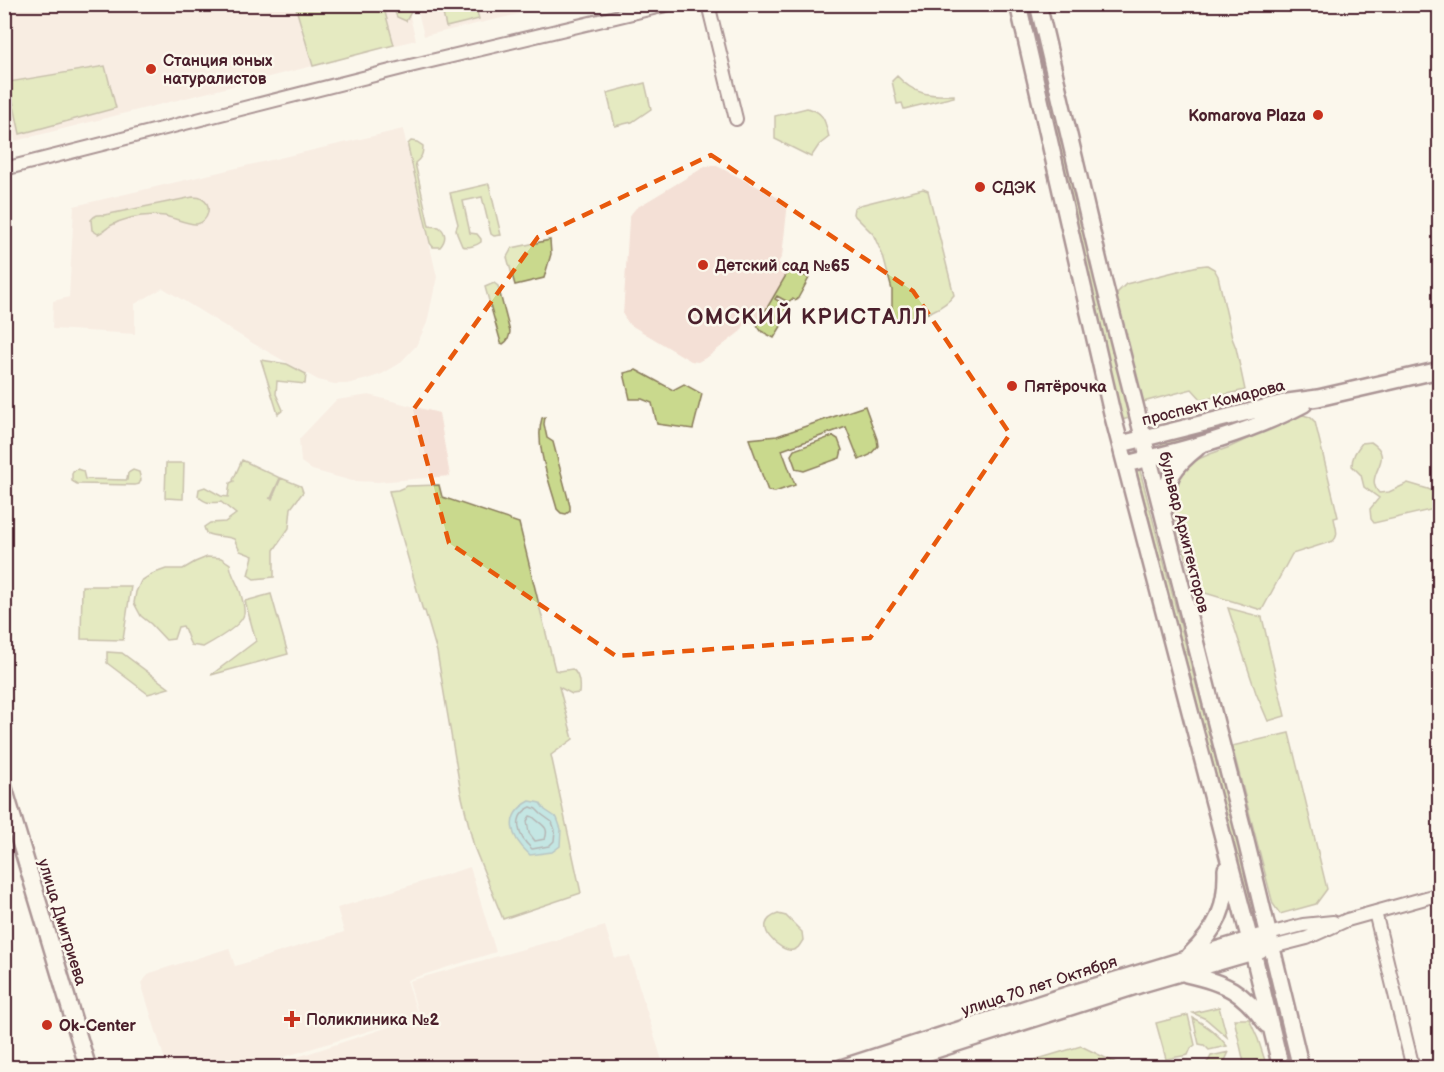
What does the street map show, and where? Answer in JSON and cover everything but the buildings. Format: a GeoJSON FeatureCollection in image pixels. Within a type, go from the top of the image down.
{"type":"FeatureCollection","features":[{"type":"Feature","properties":{"kind":"main road"},"geometry":{"type":"LineString","coordinates":[[1018,4],[1120,444],[1281,1068]]}},
{"type":"Feature","properties":{"kind":"main road","name":"бульвар Архитекторов"},"geometry":{"type":"LineString","coordinates":[[1038,4],[1102,279],[1246,840],[1301,1068]]}},
{"type":"Feature","properties":{"kind":"main road","name":"проспект Комарова"},"geometry":{"type":"LineString","coordinates":[[1120,444],[1288,402],[1314,399],[1440,370]]}},
{"type":"Feature","properties":{"kind":"main road","name":"проспект Комарова"},"geometry":{"type":"LineString","coordinates":[[1126,464],[1201,446],[1243,431],[1314,399]]}},
{"type":"Feature","properties":{"kind":"main road"},"geometry":{"type":"LineString","coordinates":[[1165,526],[1167,485],[1178,466],[1201,446]]}},
{"type":"Feature","properties":{"kind":"main road","name":"улица Дмитриева"},"geometry":{"type":"LineString","coordinates":[[4,788],[88,1068]]}},
{"type":"Feature","properties":{"kind":"main road"},"geometry":{"type":"LineString","coordinates":[[1187,957],[1214,927],[1224,901],[1225,845]]}},
{"type":"Feature","properties":{"kind":"main road","name":"улица 70 лет Октября"},"geometry":{"type":"LineString","coordinates":[[841,1068],[1187,957],[1271,941]]}},
{"type":"Feature","properties":{"kind":"main road","name":"улица 70 лет Октября"},"geometry":{"type":"LineString","coordinates":[[879,1068],[1183,973],[1251,946]]}},
{"type":"Feature","properties":{"kind":"main road"},"geometry":{"type":"LineString","coordinates":[[1183,973],[1218,982],[1239,993],[1255,1009],[1272,1032]]}},
{"type":"Feature","properties":{"kind":"street"},"geometry":{"type":"LineString","coordinates":[[4,169],[426,62],[670,4]]}},
{"type":"Feature","properties":{"kind":"street"},"geometry":{"type":"LineString","coordinates":[[708,4],[736,119]]}},
{"type":"Feature","properties":{"kind":"street"},"geometry":{"type":"LineString","coordinates":[[1271,941],[1306,938],[1347,920],[1440,894]]}},
{"type":"Feature","properties":{"kind":"street"},"geometry":{"type":"LineString","coordinates":[[1376,912],[1413,1068]]}},
{"type":"Feature","properties":{"kind":"highlighted area"},"geometry":{"type":"Polygon","coordinates":[[[711,155],[913,291],[1010,434],[870,638],[616,656],[449,543],[413,410],[538,237],[711,155]]]}},
{"type":"Feature","properties":{"kind":"shaded area"},"geometry":{"type":"Polygon","coordinates":[[[416,4],[558,5],[424,36],[416,4]]]}},
{"type":"Feature","properties":{"kind":"shaded area","name":"Станция юных натуралистов"},"geometry":{"type":"Polygon","coordinates":[[[4,5],[407,5],[416,40],[15,141],[5,93],[4,5]]]}},
{"type":"Feature","properties":{"kind":"shaded area"},"geometry":{"type":"Polygon","coordinates":[[[403,129],[437,277],[427,323],[416,346],[399,364],[382,374],[347,384],[318,380],[163,288],[135,304],[135,334],[52,329],[53,301],[69,297],[74,206],[403,129]]]}},
{"type":"Feature","properties":{"kind":"shaded area","name":"Детский сад №65"},"geometry":{"type":"Polygon","coordinates":[[[706,166],[717,166],[788,202],[782,256],[778,263],[789,270],[757,325],[747,320],[741,331],[698,362],[691,361],[629,324],[623,315],[631,214],[636,208],[706,166]]]}},
{"type":"Feature","properties":{"kind":"shaded area"},"geometry":{"type":"Polygon","coordinates":[[[369,395],[439,413],[450,476],[378,482],[352,481],[312,470],[301,462],[299,439],[336,400],[369,395]]]}},
{"type":"Feature","properties":{"kind":"shaded area"},"geometry":{"type":"Polygon","coordinates":[[[470,867],[496,952],[407,980],[418,1016],[251,1067],[167,1067],[141,983],[150,973],[229,948],[235,966],[344,932],[337,908],[470,867]]]}},
{"type":"Feature","properties":{"kind":"shaded area"},"geometry":{"type":"Polygon","coordinates":[[[605,926],[615,958],[630,956],[664,1067],[267,1067],[419,1017],[409,981],[605,926]]]}},
{"type":"Feature","properties":{"kind":"green space"},"geometry":{"type":"Polygon","coordinates":[[[295,5],[383,5],[394,45],[313,66],[295,5]]]}},
{"type":"Feature","properties":{"kind":"green space"},"geometry":{"type":"Polygon","coordinates":[[[392,5],[413,5],[406,21],[397,17],[392,5]]]}},
{"type":"Feature","properties":{"kind":"green space"},"geometry":{"type":"Polygon","coordinates":[[[441,5],[475,5],[479,19],[446,27],[441,5]]]}},
{"type":"Feature","properties":{"kind":"green space"},"geometry":{"type":"Polygon","coordinates":[[[105,66],[116,108],[20,134],[9,82],[105,66]]]}},
{"type":"Feature","properties":{"kind":"green space"},"geometry":{"type":"Polygon","coordinates":[[[897,76],[916,91],[954,95],[954,97],[904,109],[902,103],[897,104],[892,81],[897,76]]]}},
{"type":"Feature","properties":{"kind":"green space"},"geometry":{"type":"Polygon","coordinates":[[[645,83],[651,109],[632,122],[615,126],[607,93],[645,83]]]}},
{"type":"Feature","properties":{"kind":"green space"},"geometry":{"type":"Polygon","coordinates":[[[1048,85],[1129,418],[1122,420],[1043,86],[1048,85]]]}},
{"type":"Feature","properties":{"kind":"green space"},"geometry":{"type":"Polygon","coordinates":[[[807,108],[821,115],[829,137],[819,145],[811,157],[775,139],[775,116],[807,108]]]}},
{"type":"Feature","properties":{"kind":"green space"},"geometry":{"type":"Polygon","coordinates":[[[411,141],[423,146],[423,152],[415,163],[429,226],[439,227],[444,234],[440,247],[433,247],[430,243],[408,147],[411,141]]]}},
{"type":"Feature","properties":{"kind":"green space"},"geometry":{"type":"Polygon","coordinates":[[[489,184],[501,235],[491,234],[482,197],[463,201],[470,233],[477,234],[481,242],[477,245],[462,246],[457,234],[458,224],[450,193],[489,184]]]}},
{"type":"Feature","properties":{"kind":"green space"},"geometry":{"type":"Polygon","coordinates":[[[923,189],[928,191],[954,295],[943,305],[920,316],[896,321],[892,318],[892,290],[883,256],[873,234],[853,214],[854,208],[923,189]]]}},
{"type":"Feature","properties":{"kind":"green space"},"geometry":{"type":"Polygon","coordinates":[[[199,197],[207,205],[208,213],[201,223],[194,224],[165,216],[151,215],[123,220],[98,234],[92,230],[91,220],[97,215],[199,197]]]}},
{"type":"Feature","properties":{"kind":"green space"},"geometry":{"type":"Polygon","coordinates":[[[550,240],[551,254],[544,278],[515,285],[507,257],[512,248],[550,240]]]}},
{"type":"Feature","properties":{"kind":"green space"},"geometry":{"type":"Polygon","coordinates":[[[1207,265],[1214,269],[1218,276],[1245,390],[1202,400],[1192,389],[1139,403],[1114,303],[1118,292],[1126,284],[1207,265]]]}},
{"type":"Feature","properties":{"kind":"green space"},"geometry":{"type":"Polygon","coordinates":[[[789,270],[809,278],[797,300],[792,299],[788,302],[777,296],[775,299],[786,305],[789,313],[774,338],[761,331],[757,325],[789,270]]]}},
{"type":"Feature","properties":{"kind":"green space"},"geometry":{"type":"Polygon","coordinates":[[[494,283],[498,286],[510,332],[503,344],[485,287],[494,283]]]}},
{"type":"Feature","properties":{"kind":"green space"},"geometry":{"type":"Polygon","coordinates":[[[261,360],[287,364],[306,374],[305,384],[277,381],[276,394],[283,410],[278,414],[261,360]]]}},
{"type":"Feature","properties":{"kind":"green space"},"geometry":{"type":"Polygon","coordinates":[[[636,370],[673,390],[684,384],[702,394],[693,429],[657,424],[652,403],[642,399],[630,399],[624,373],[636,370]]]}},
{"type":"Feature","properties":{"kind":"green space"},"geometry":{"type":"Polygon","coordinates":[[[865,406],[878,446],[870,455],[859,460],[846,427],[782,450],[795,485],[775,492],[768,491],[749,439],[777,436],[865,406]]]}},
{"type":"Feature","properties":{"kind":"green space"},"geometry":{"type":"Polygon","coordinates":[[[1303,415],[1315,422],[1338,517],[1334,518],[1337,530],[1335,539],[1292,554],[1262,610],[1195,590],[1172,498],[1180,476],[1194,461],[1296,416],[1303,415]]]}},
{"type":"Feature","properties":{"kind":"green space"},"geometry":{"type":"Polygon","coordinates":[[[545,417],[547,438],[553,442],[570,506],[570,511],[566,514],[557,509],[541,451],[540,428],[542,418],[545,417]]]}},
{"type":"Feature","properties":{"kind":"green space"},"geometry":{"type":"Polygon","coordinates":[[[1250,421],[1226,431],[1162,447],[1161,445],[1164,439],[1250,421]]]}},
{"type":"Feature","properties":{"kind":"green space"},"geometry":{"type":"Polygon","coordinates":[[[833,436],[838,439],[842,450],[840,458],[804,471],[796,469],[791,455],[794,450],[833,436]]]}},
{"type":"Feature","properties":{"kind":"green space"},"geometry":{"type":"Polygon","coordinates":[[[1371,442],[1381,454],[1381,461],[1374,479],[1379,493],[1389,492],[1408,483],[1439,494],[1439,508],[1374,523],[1370,509],[1379,498],[1364,487],[1361,475],[1352,466],[1355,454],[1362,443],[1371,442]]]}},
{"type":"Feature","properties":{"kind":"green space"},"geometry":{"type":"Polygon","coordinates":[[[242,460],[280,478],[269,498],[272,499],[281,478],[301,486],[303,492],[291,508],[289,528],[274,550],[274,577],[254,579],[248,575],[253,556],[240,551],[234,539],[210,535],[206,533],[204,527],[210,523],[225,522],[236,514],[221,502],[211,503],[203,500],[198,496],[199,489],[205,487],[221,496],[228,497],[230,483],[234,481],[242,460]]]}},
{"type":"Feature","properties":{"kind":"green space"},"geometry":{"type":"Polygon","coordinates":[[[166,463],[184,463],[183,499],[165,498],[166,463]]]}},
{"type":"Feature","properties":{"kind":"green space"},"geometry":{"type":"Polygon","coordinates":[[[1139,467],[1257,917],[1253,918],[1136,468],[1139,467]]]}},
{"type":"Feature","properties":{"kind":"green space"},"geometry":{"type":"Polygon","coordinates":[[[77,469],[83,471],[85,479],[127,480],[128,473],[133,470],[139,472],[141,480],[135,485],[77,484],[72,481],[72,474],[77,469]]]}},
{"type":"Feature","properties":{"kind":"green space"},"geometry":{"type":"Polygon","coordinates":[[[439,485],[442,497],[519,523],[555,670],[572,669],[579,680],[579,693],[572,694],[559,687],[573,739],[551,755],[581,893],[503,919],[474,847],[461,793],[437,652],[389,491],[407,486],[439,485]]]}},
{"type":"Feature","properties":{"kind":"green space"},"geometry":{"type":"Polygon","coordinates":[[[207,557],[221,558],[230,564],[243,602],[242,619],[227,633],[203,647],[191,645],[183,626],[178,627],[174,639],[166,640],[141,616],[134,603],[141,581],[166,569],[183,569],[207,557]]]}},
{"type":"Feature","properties":{"kind":"green space"},"geometry":{"type":"Polygon","coordinates":[[[82,586],[131,586],[123,640],[81,639],[82,586]]]}},
{"type":"Feature","properties":{"kind":"green space"},"geometry":{"type":"Polygon","coordinates":[[[271,594],[288,654],[211,675],[256,641],[245,601],[271,594]]]}},
{"type":"Feature","properties":{"kind":"green space"},"geometry":{"type":"Polygon","coordinates":[[[1228,608],[1262,617],[1285,716],[1268,721],[1256,693],[1228,608]]]}},
{"type":"Feature","properties":{"kind":"green space"},"geometry":{"type":"Polygon","coordinates":[[[107,652],[122,653],[169,688],[148,694],[107,663],[107,652]]]}},
{"type":"Feature","properties":{"kind":"green space"},"geometry":{"type":"Polygon","coordinates":[[[1289,733],[1327,889],[1316,904],[1280,914],[1273,904],[1232,746],[1289,733]]]}},
{"type":"Feature","properties":{"kind":"green space"},"geometry":{"type":"Polygon","coordinates":[[[778,914],[786,916],[802,932],[803,940],[793,950],[788,950],[775,943],[766,931],[766,924],[778,914]]]}},
{"type":"Feature","properties":{"kind":"green space"},"geometry":{"type":"Polygon","coordinates":[[[1219,1007],[1227,1037],[1206,1019],[1193,1013],[1219,1007]]]}},
{"type":"Feature","properties":{"kind":"green space"},"geometry":{"type":"Polygon","coordinates":[[[1188,1015],[1195,1045],[1188,1055],[1166,1059],[1156,1023],[1188,1015]]]}},
{"type":"Feature","properties":{"kind":"green space"},"geometry":{"type":"Polygon","coordinates":[[[1193,1018],[1212,1030],[1227,1046],[1209,1050],[1199,1044],[1193,1018]]]}},
{"type":"Feature","properties":{"kind":"green space"},"geometry":{"type":"Polygon","coordinates":[[[1234,1019],[1249,1019],[1267,1067],[1245,1067],[1234,1019]]]}},
{"type":"Feature","properties":{"kind":"green space"},"geometry":{"type":"Polygon","coordinates":[[[1081,1046],[1116,1063],[1099,1068],[1011,1067],[1081,1046]]]}},
{"type":"Feature","properties":{"kind":"green space"},"geometry":{"type":"Polygon","coordinates":[[[1229,1052],[1222,1067],[1204,1067],[1211,1056],[1229,1052]]]}},
{"type":"Feature","properties":{"kind":"water"},"geometry":{"type":"Polygon","coordinates":[[[530,801],[540,803],[545,810],[557,818],[561,829],[560,846],[552,852],[530,855],[514,834],[513,819],[521,807],[530,801]]]}},
{"type":"Feature","properties":{"kind":"place","name":"Станция юных натуралистов"},"geometry":{"type":"Point","coordinates":[151,69]}},
{"type":"Feature","properties":{"kind":"place","name":"Komarova Plaza"},"geometry":{"type":"Point","coordinates":[1318,115]}},
{"type":"Feature","properties":{"kind":"place","name":"СДЭК"},"geometry":{"type":"Point","coordinates":[980,187]}},
{"type":"Feature","properties":{"kind":"place","name":"Детский сад №65"},"geometry":{"type":"Point","coordinates":[703,265]}},
{"type":"Feature","properties":{"kind":"place","name":"Пятёрочка"},"geometry":{"type":"Point","coordinates":[1012,386]}},
{"type":"Feature","properties":{"kind":"place","name":"Поликлиника №2"},"geometry":{"type":"Point","coordinates":[292,1019]}},
{"type":"Feature","properties":{"kind":"place","name":"Ok-Center"},"geometry":{"type":"Point","coordinates":[47,1025]}},
{"type":"Feature","properties":{"kind":"district","name":"ОМСКИЙ КРИСТАЛЛ"},"geometry":{"type":"Point","coordinates":[808,316]}}]}
